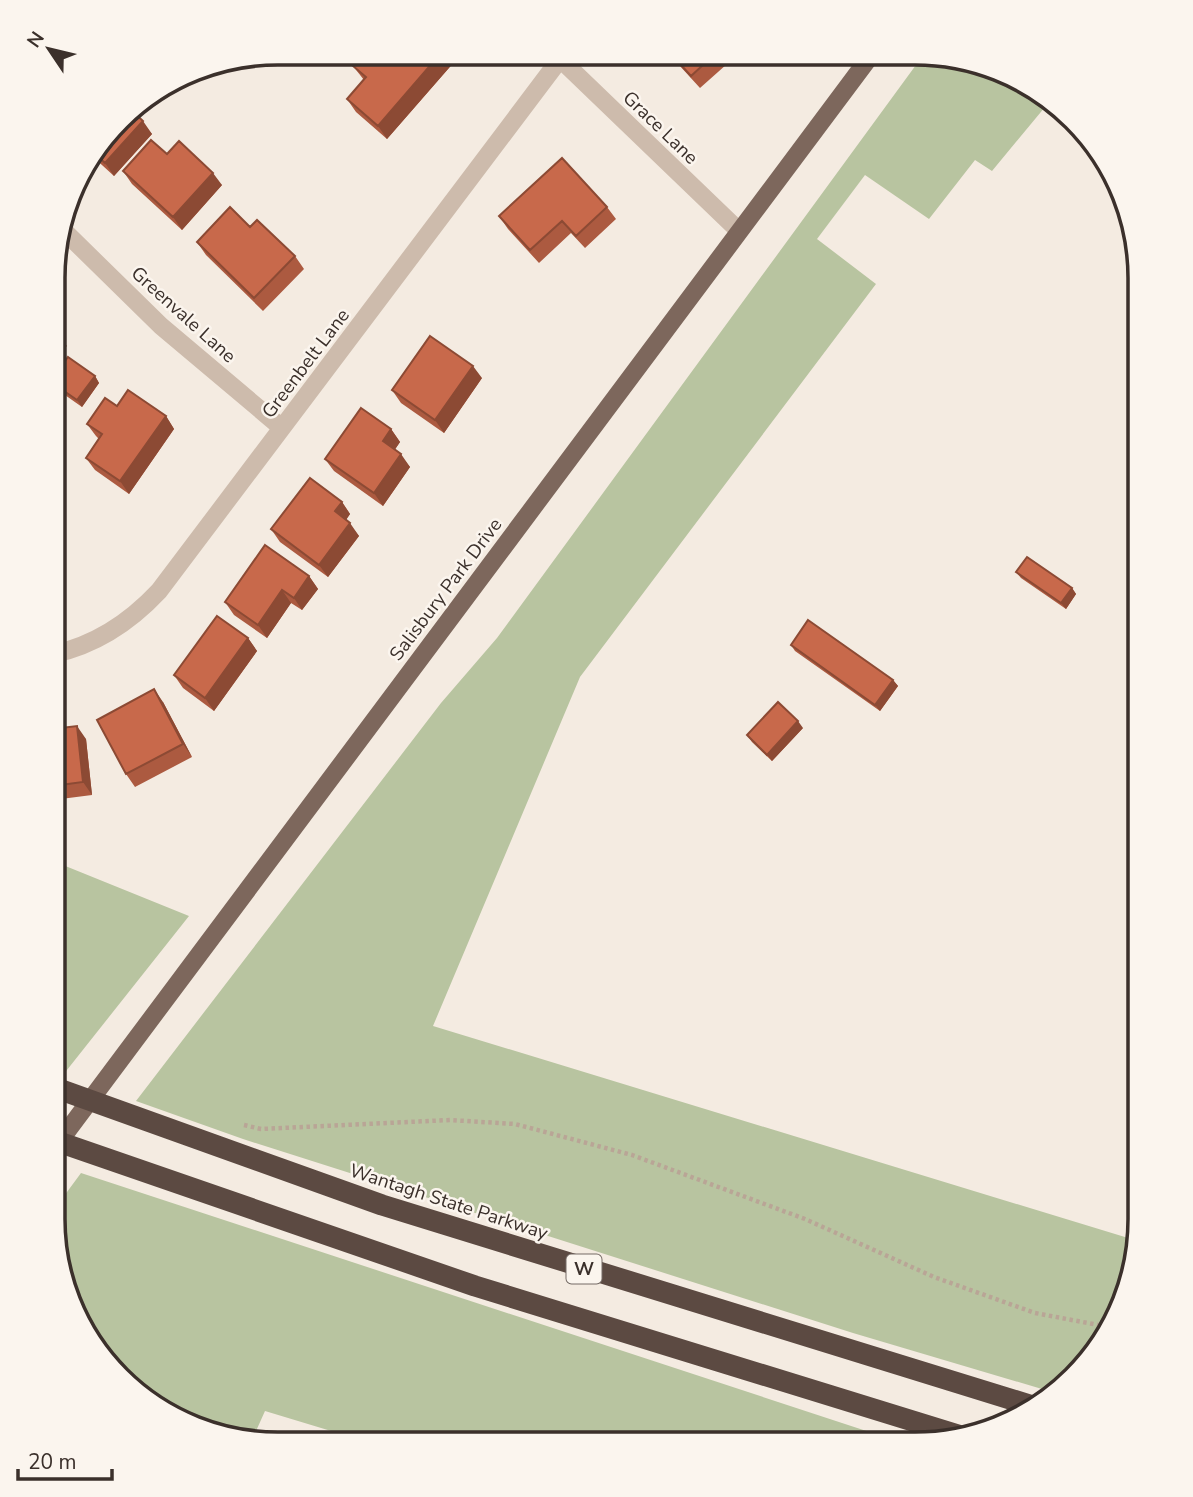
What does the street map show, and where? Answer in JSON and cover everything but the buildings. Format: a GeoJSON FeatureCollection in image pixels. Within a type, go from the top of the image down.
{"type":"FeatureCollection","features":[{"type":"Feature","properties":{"kind":"highway","name":"Wantagh State Parkway"},"geometry":{"type":"LineString","coordinates":[[65,1091],[382,1205],[1023,1403]]}},
{"type":"Feature","properties":{"kind":"highway"},"geometry":{"type":"LineString","coordinates":[[65,1144],[475,1286],[942,1430]]}},
{"type":"Feature","properties":{"kind":"main road","name":"Salisbury Park Drive"},"geometry":{"type":"LineString","coordinates":[[65,1134],[864,65]]}},
{"type":"Feature","properties":{"kind":"street","name":"Greenbelt Lane"},"geometry":{"type":"LineString","coordinates":[[65,652],[81,648],[137,616],[159,591],[550,65]]}},
{"type":"Feature","properties":{"kind":"street","name":"Grace Lane"},"geometry":{"type":"LineString","coordinates":[[566,65],[738,231]]}},
{"type":"Feature","properties":{"kind":"street","name":"Greenvale Lane"},"geometry":{"type":"LineString","coordinates":[[69,236],[161,326],[282,428]]}},
{"type":"Feature","properties":{"kind":"path"},"geometry":{"type":"LineString","coordinates":[[236,1124],[261,1129],[450,1120],[515,1124],[632,1155],[805,1219],[934,1277],[1035,1313],[1099,1325]]}},
{"type":"Feature","properties":{"kind":"green space"},"geometry":{"type":"Polygon","coordinates":[[[916,65],[957,69],[984,76],[1010,87],[1044,109],[992,171],[975,160],[929,219],[865,175],[817,239],[876,284],[580,677],[433,1026],[1127,1238],[1117,1288],[1106,1314],[1075,1360],[1043,1389],[853,1333],[243,1139],[136,1101],[441,703],[497,638],[916,65]]]}},
{"type":"Feature","properties":{"kind":"green space"},"geometry":{"type":"Polygon","coordinates":[[[65,866],[189,916],[65,1072],[65,866]]]}},
{"type":"Feature","properties":{"kind":"green space"},"geometry":{"type":"Polygon","coordinates":[[[81,1173],[869,1432],[334,1432],[265,1411],[256,1431],[209,1421],[183,1410],[148,1388],[127,1370],[93,1326],[72,1275],[67,1247],[65,1195],[81,1173]]]}}]}
